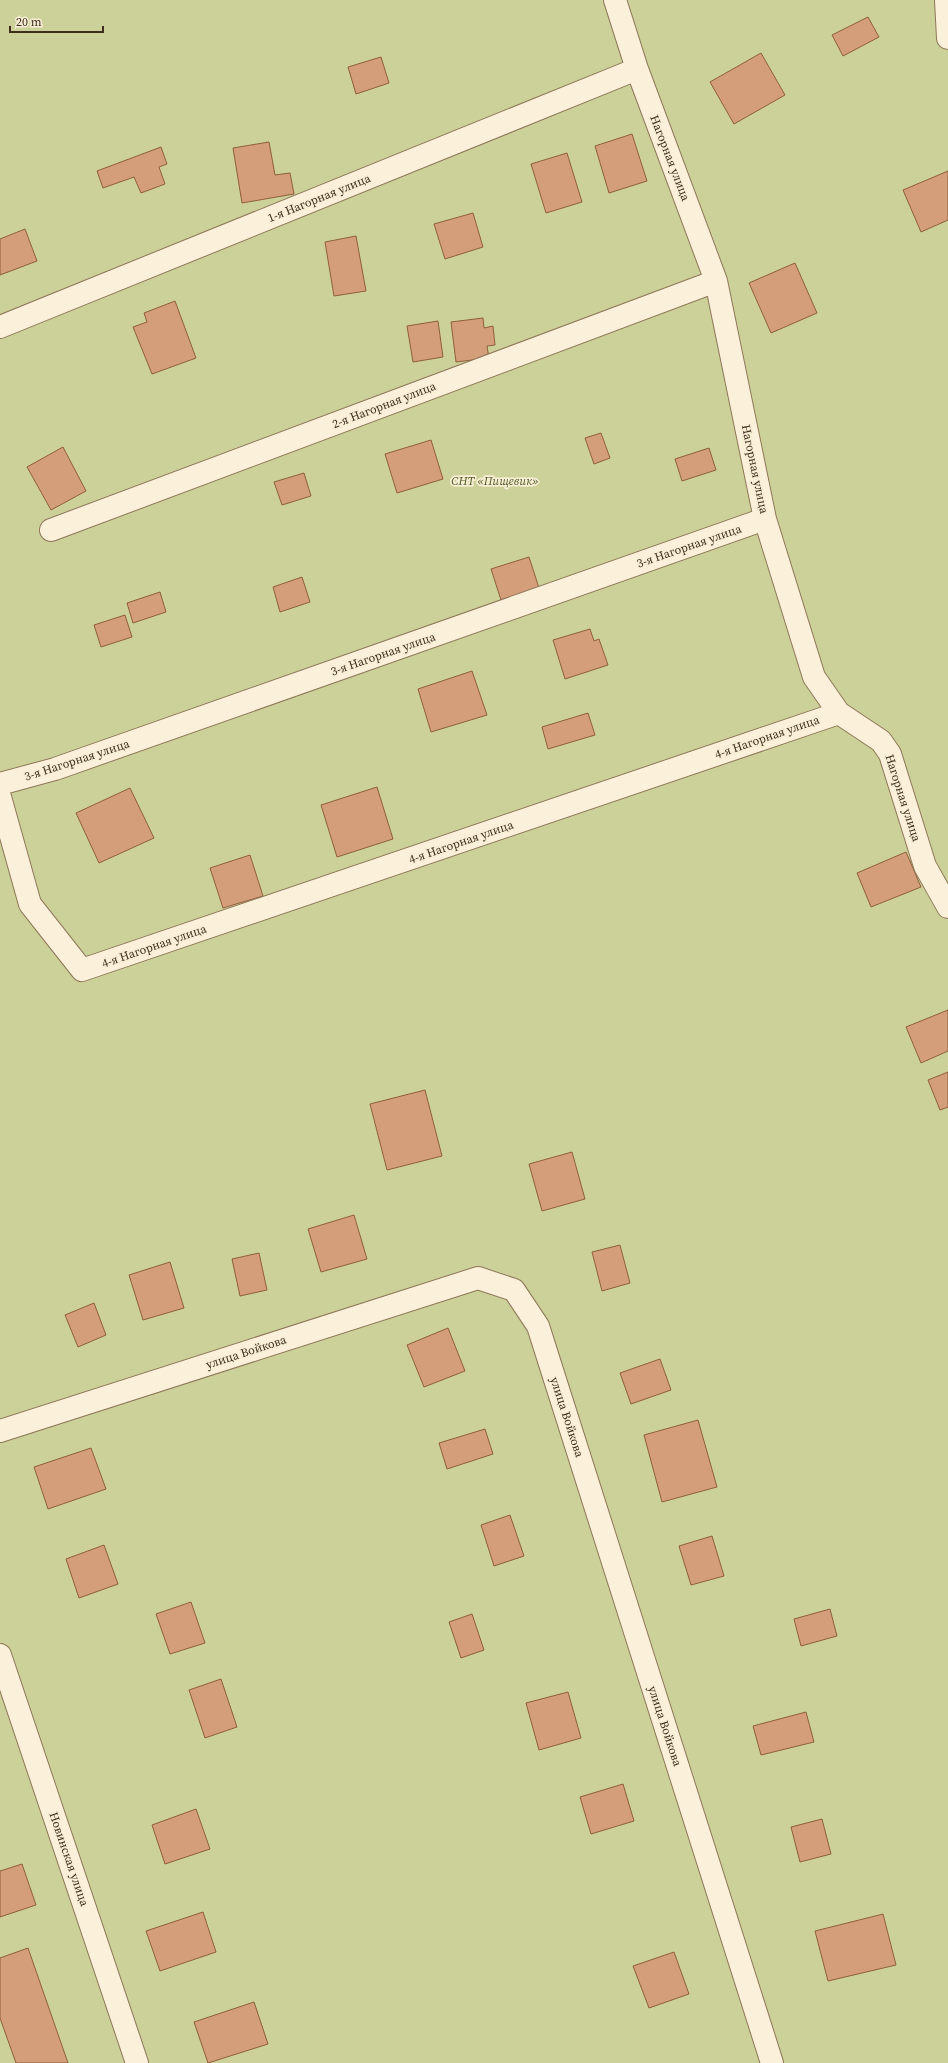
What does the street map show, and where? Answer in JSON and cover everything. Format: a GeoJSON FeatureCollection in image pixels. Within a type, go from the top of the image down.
{"type":"FeatureCollection","features":[{"type":"Feature","properties":{"kind":"street","name":"Нагорная улица"},"geometry":{"type":"LineString","coordinates":[[616,0],[637,69],[716,281],[765,520],[814,677],[839,713],[881,741],[890,754],[925,866],[948,907]]}},
{"type":"Feature","properties":{"kind":"street"},"geometry":{"type":"LineString","coordinates":[[946,0],[948,38]]}},
{"type":"Feature","properties":{"kind":"street","name":"1-я Нагорная улица"},"geometry":{"type":"LineString","coordinates":[[0,327],[637,69]]}},
{"type":"Feature","properties":{"kind":"street","name":"2-я Нагорная улица"},"geometry":{"type":"LineString","coordinates":[[51,530],[716,281]]}},
{"type":"Feature","properties":{"kind":"street","name":"3-я Нагорная улица"},"geometry":{"type":"LineString","coordinates":[[0,784],[55,769],[765,520]]}},
{"type":"Feature","properties":{"kind":"street","name":"4-я Нагорная улица"},"geometry":{"type":"LineString","coordinates":[[0,798],[30,904],[82,970],[839,713]]}},
{"type":"Feature","properties":{"kind":"street","name":"улица Войкова"},"geometry":{"type":"LineString","coordinates":[[0,1431],[478,1278],[514,1290],[538,1326],[772,2063]]}},
{"type":"Feature","properties":{"kind":"street","name":"Новинская улица"},"geometry":{"type":"LineString","coordinates":[[0,1655],[137,2063]]}},
{"type":"Feature","properties":{"kind":"green space","name":"СНТ «Пищевик»"},"geometry":{"type":"Polygon","coordinates":[[[0,0],[948,0],[948,2063],[0,2063],[0,0]]]}},
{"type":"Feature","properties":{"kind":"building"},"geometry":{"type":"Polygon","coordinates":[[[868,17],[879,37],[843,56],[832,35],[868,17]]]}},
{"type":"Feature","properties":{"kind":"building"},"geometry":{"type":"Polygon","coordinates":[[[761,53],[785,95],[734,124],[710,82],[761,53]]]}},
{"type":"Feature","properties":{"kind":"building"},"geometry":{"type":"Polygon","coordinates":[[[381,57],[389,83],[356,94],[348,67],[381,57]]]}},
{"type":"Feature","properties":{"kind":"building"},"geometry":{"type":"Polygon","coordinates":[[[632,134],[647,181],[609,193],[595,146],[632,134]]]}},
{"type":"Feature","properties":{"kind":"building"},"geometry":{"type":"Polygon","coordinates":[[[269,142],[275,175],[290,173],[294,194],[242,203],[233,148],[269,142]]]}},
{"type":"Feature","properties":{"kind":"building"},"geometry":{"type":"Polygon","coordinates":[[[161,147],[167,164],[159,167],[165,184],[141,193],[134,177],[103,188],[97,171],[161,147]]]}},
{"type":"Feature","properties":{"kind":"building"},"geometry":{"type":"Polygon","coordinates":[[[567,153],[582,202],[546,213],[531,164],[567,153]]]}},
{"type":"Feature","properties":{"kind":"building"},"geometry":{"type":"Polygon","coordinates":[[[948,171],[948,220],[921,232],[903,190],[948,171]]]}},
{"type":"Feature","properties":{"kind":"building"},"geometry":{"type":"Polygon","coordinates":[[[473,213],[483,247],[445,259],[434,224],[473,213]]]}},
{"type":"Feature","properties":{"kind":"building"},"geometry":{"type":"Polygon","coordinates":[[[25,229],[37,261],[0,275],[0,239],[25,229]]]}},
{"type":"Feature","properties":{"kind":"building"},"geometry":{"type":"Polygon","coordinates":[[[356,236],[366,291],[334,296],[325,242],[356,236]]]}},
{"type":"Feature","properties":{"kind":"building"},"geometry":{"type":"Polygon","coordinates":[[[795,263],[817,313],[771,333],[749,283],[795,263]]]}},
{"type":"Feature","properties":{"kind":"building"},"geometry":{"type":"Polygon","coordinates":[[[175,301],[196,358],[152,374],[133,327],[147,322],[144,313],[175,301]]]}},
{"type":"Feature","properties":{"kind":"building"},"geometry":{"type":"Polygon","coordinates":[[[483,318],[484,328],[493,326],[495,345],[487,346],[489,358],[456,362],[451,322],[483,318]]]}},
{"type":"Feature","properties":{"kind":"building"},"geometry":{"type":"Polygon","coordinates":[[[438,321],[443,357],[413,362],[407,326],[438,321]]]}},
{"type":"Feature","properties":{"kind":"building"},"geometry":{"type":"Polygon","coordinates":[[[601,433],[610,458],[594,464],[585,438],[601,433]]]}},
{"type":"Feature","properties":{"kind":"building"},"geometry":{"type":"Polygon","coordinates":[[[431,440],[443,479],[397,493],[385,454],[431,440]]]}},
{"type":"Feature","properties":{"kind":"building"},"geometry":{"type":"Polygon","coordinates":[[[63,447],[86,491],[51,510],[27,467],[63,447]]]}},
{"type":"Feature","properties":{"kind":"building"},"geometry":{"type":"Polygon","coordinates":[[[709,448],[716,470],[682,481],[675,459],[709,448]]]}},
{"type":"Feature","properties":{"kind":"building"},"geometry":{"type":"Polygon","coordinates":[[[304,473],[311,496],[282,505],[274,482],[304,473]]]}},
{"type":"Feature","properties":{"kind":"building"},"geometry":{"type":"Polygon","coordinates":[[[529,557],[540,591],[502,603],[491,569],[529,557]]]}},
{"type":"Feature","properties":{"kind":"building"},"geometry":{"type":"Polygon","coordinates":[[[302,577],[310,602],[280,612],[273,587],[302,577]]]}},
{"type":"Feature","properties":{"kind":"building"},"geometry":{"type":"Polygon","coordinates":[[[160,592],[166,612],[133,623],[127,603],[160,592]]]}},
{"type":"Feature","properties":{"kind":"building"},"geometry":{"type":"Polygon","coordinates":[[[125,615],[132,637],[101,647],[94,625],[125,615]]]}},
{"type":"Feature","properties":{"kind":"building"},"geometry":{"type":"Polygon","coordinates":[[[590,629],[594,641],[599,639],[608,665],[565,679],[553,640],[590,629]]]}},
{"type":"Feature","properties":{"kind":"building"},"geometry":{"type":"Polygon","coordinates":[[[472,671],[487,715],[431,732],[418,689],[472,671]]]}},
{"type":"Feature","properties":{"kind":"building"},"geometry":{"type":"Polygon","coordinates":[[[588,713],[595,735],[548,749],[542,727],[588,713]]]}},
{"type":"Feature","properties":{"kind":"building"},"geometry":{"type":"Polygon","coordinates":[[[377,787],[393,839],[337,857],[321,805],[377,787]]]}},
{"type":"Feature","properties":{"kind":"building"},"geometry":{"type":"Polygon","coordinates":[[[130,788],[154,838],[99,863],[76,813],[130,788]]]}},
{"type":"Feature","properties":{"kind":"building"},"geometry":{"type":"Polygon","coordinates":[[[906,852],[921,887],[871,907],[857,873],[906,852]]]}},
{"type":"Feature","properties":{"kind":"building"},"geometry":{"type":"Polygon","coordinates":[[[250,855],[263,896],[223,908],[210,868],[250,855]]]}},
{"type":"Feature","properties":{"kind":"building"},"geometry":{"type":"Polygon","coordinates":[[[948,1010],[948,1051],[921,1063],[906,1027],[948,1010]]]}},
{"type":"Feature","properties":{"kind":"building"},"geometry":{"type":"Polygon","coordinates":[[[948,1072],[948,1107],[940,1110],[928,1080],[948,1072]]]}},
{"type":"Feature","properties":{"kind":"building"},"geometry":{"type":"Polygon","coordinates":[[[425,1090],[442,1156],[387,1170],[370,1104],[425,1090]]]}},
{"type":"Feature","properties":{"kind":"building"},"geometry":{"type":"Polygon","coordinates":[[[572,1152],[585,1199],[542,1211],[529,1164],[572,1152]]]}},
{"type":"Feature","properties":{"kind":"building"},"geometry":{"type":"Polygon","coordinates":[[[354,1215],[367,1259],[321,1272],[308,1229],[354,1215]]]}},
{"type":"Feature","properties":{"kind":"building"},"geometry":{"type":"Polygon","coordinates":[[[620,1245],[630,1283],[602,1291],[592,1252],[620,1245]]]}},
{"type":"Feature","properties":{"kind":"building"},"geometry":{"type":"Polygon","coordinates":[[[259,1253],[267,1290],[240,1296],[232,1259],[259,1253]]]}},
{"type":"Feature","properties":{"kind":"building"},"geometry":{"type":"Polygon","coordinates":[[[170,1262],[184,1308],[143,1320],[129,1275],[170,1262]]]}},
{"type":"Feature","properties":{"kind":"building"},"geometry":{"type":"Polygon","coordinates":[[[94,1303],[106,1335],[78,1347],[65,1315],[94,1303]]]}},
{"type":"Feature","properties":{"kind":"building"},"geometry":{"type":"Polygon","coordinates":[[[448,1328],[465,1371],[424,1387],[407,1345],[448,1328]]]}},
{"type":"Feature","properties":{"kind":"building"},"geometry":{"type":"Polygon","coordinates":[[[660,1359],[671,1390],[631,1404],[620,1373],[660,1359]]]}},
{"type":"Feature","properties":{"kind":"building"},"geometry":{"type":"Polygon","coordinates":[[[698,1420],[717,1487],[662,1502],[644,1435],[698,1420]]]}},
{"type":"Feature","properties":{"kind":"building"},"geometry":{"type":"Polygon","coordinates":[[[485,1429],[493,1454],[447,1469],[439,1443],[485,1429]]]}},
{"type":"Feature","properties":{"kind":"building"},"geometry":{"type":"Polygon","coordinates":[[[91,1448],[106,1489],[48,1509],[34,1467],[91,1448]]]}},
{"type":"Feature","properties":{"kind":"building"},"geometry":{"type":"Polygon","coordinates":[[[510,1515],[524,1556],[494,1566],[481,1525],[510,1515]]]}},
{"type":"Feature","properties":{"kind":"building"},"geometry":{"type":"Polygon","coordinates":[[[712,1536],[724,1576],[691,1585],[679,1546],[712,1536]]]}},
{"type":"Feature","properties":{"kind":"building"},"geometry":{"type":"Polygon","coordinates":[[[104,1545],[118,1584],[79,1598],[66,1559],[104,1545]]]}},
{"type":"Feature","properties":{"kind":"building"},"geometry":{"type":"Polygon","coordinates":[[[191,1602],[205,1643],[170,1654],[156,1614],[191,1602]]]}},
{"type":"Feature","properties":{"kind":"building"},"geometry":{"type":"Polygon","coordinates":[[[830,1609],[837,1636],[801,1646],[794,1619],[830,1609]]]}},
{"type":"Feature","properties":{"kind":"building"},"geometry":{"type":"Polygon","coordinates":[[[472,1614],[484,1650],[461,1658],[449,1622],[472,1614]]]}},
{"type":"Feature","properties":{"kind":"building"},"geometry":{"type":"Polygon","coordinates":[[[221,1679],[237,1727],[205,1738],[189,1690],[221,1679]]]}},
{"type":"Feature","properties":{"kind":"building"},"geometry":{"type":"Polygon","coordinates":[[[568,1692],[581,1738],[539,1750],[526,1703],[568,1692]]]}},
{"type":"Feature","properties":{"kind":"building"},"geometry":{"type":"Polygon","coordinates":[[[806,1712],[814,1742],[761,1755],[753,1726],[806,1712]]]}},
{"type":"Feature","properties":{"kind":"building"},"geometry":{"type":"Polygon","coordinates":[[[623,1784],[634,1821],[591,1834],[580,1797],[623,1784]]]}},
{"type":"Feature","properties":{"kind":"building"},"geometry":{"type":"Polygon","coordinates":[[[196,1809],[210,1849],[165,1864],[152,1825],[196,1809]]]}},
{"type":"Feature","properties":{"kind":"building"},"geometry":{"type":"Polygon","coordinates":[[[822,1819],[831,1854],[800,1862],[791,1827],[822,1819]]]}},
{"type":"Feature","properties":{"kind":"building"},"geometry":{"type":"Polygon","coordinates":[[[22,1864],[36,1905],[0,1917],[0,1871],[22,1864]]]}},
{"type":"Feature","properties":{"kind":"building"},"geometry":{"type":"Polygon","coordinates":[[[203,1912],[216,1952],[160,1971],[146,1931],[203,1912]]]}},
{"type":"Feature","properties":{"kind":"building"},"geometry":{"type":"Polygon","coordinates":[[[883,1914],[896,1965],[828,1981],[815,1931],[883,1914]]]}},
{"type":"Feature","properties":{"kind":"building"},"geometry":{"type":"Polygon","coordinates":[[[28,1948],[68,2063],[16,2063],[0,2018],[0,1958],[28,1948]]]}},
{"type":"Feature","properties":{"kind":"building"},"geometry":{"type":"Polygon","coordinates":[[[674,1952],[689,1994],[649,2008],[633,1966],[674,1952]]]}},
{"type":"Feature","properties":{"kind":"building"},"geometry":{"type":"Polygon","coordinates":[[[254,2002],[268,2044],[208,2063],[194,2022],[254,2002]]]}}]}
